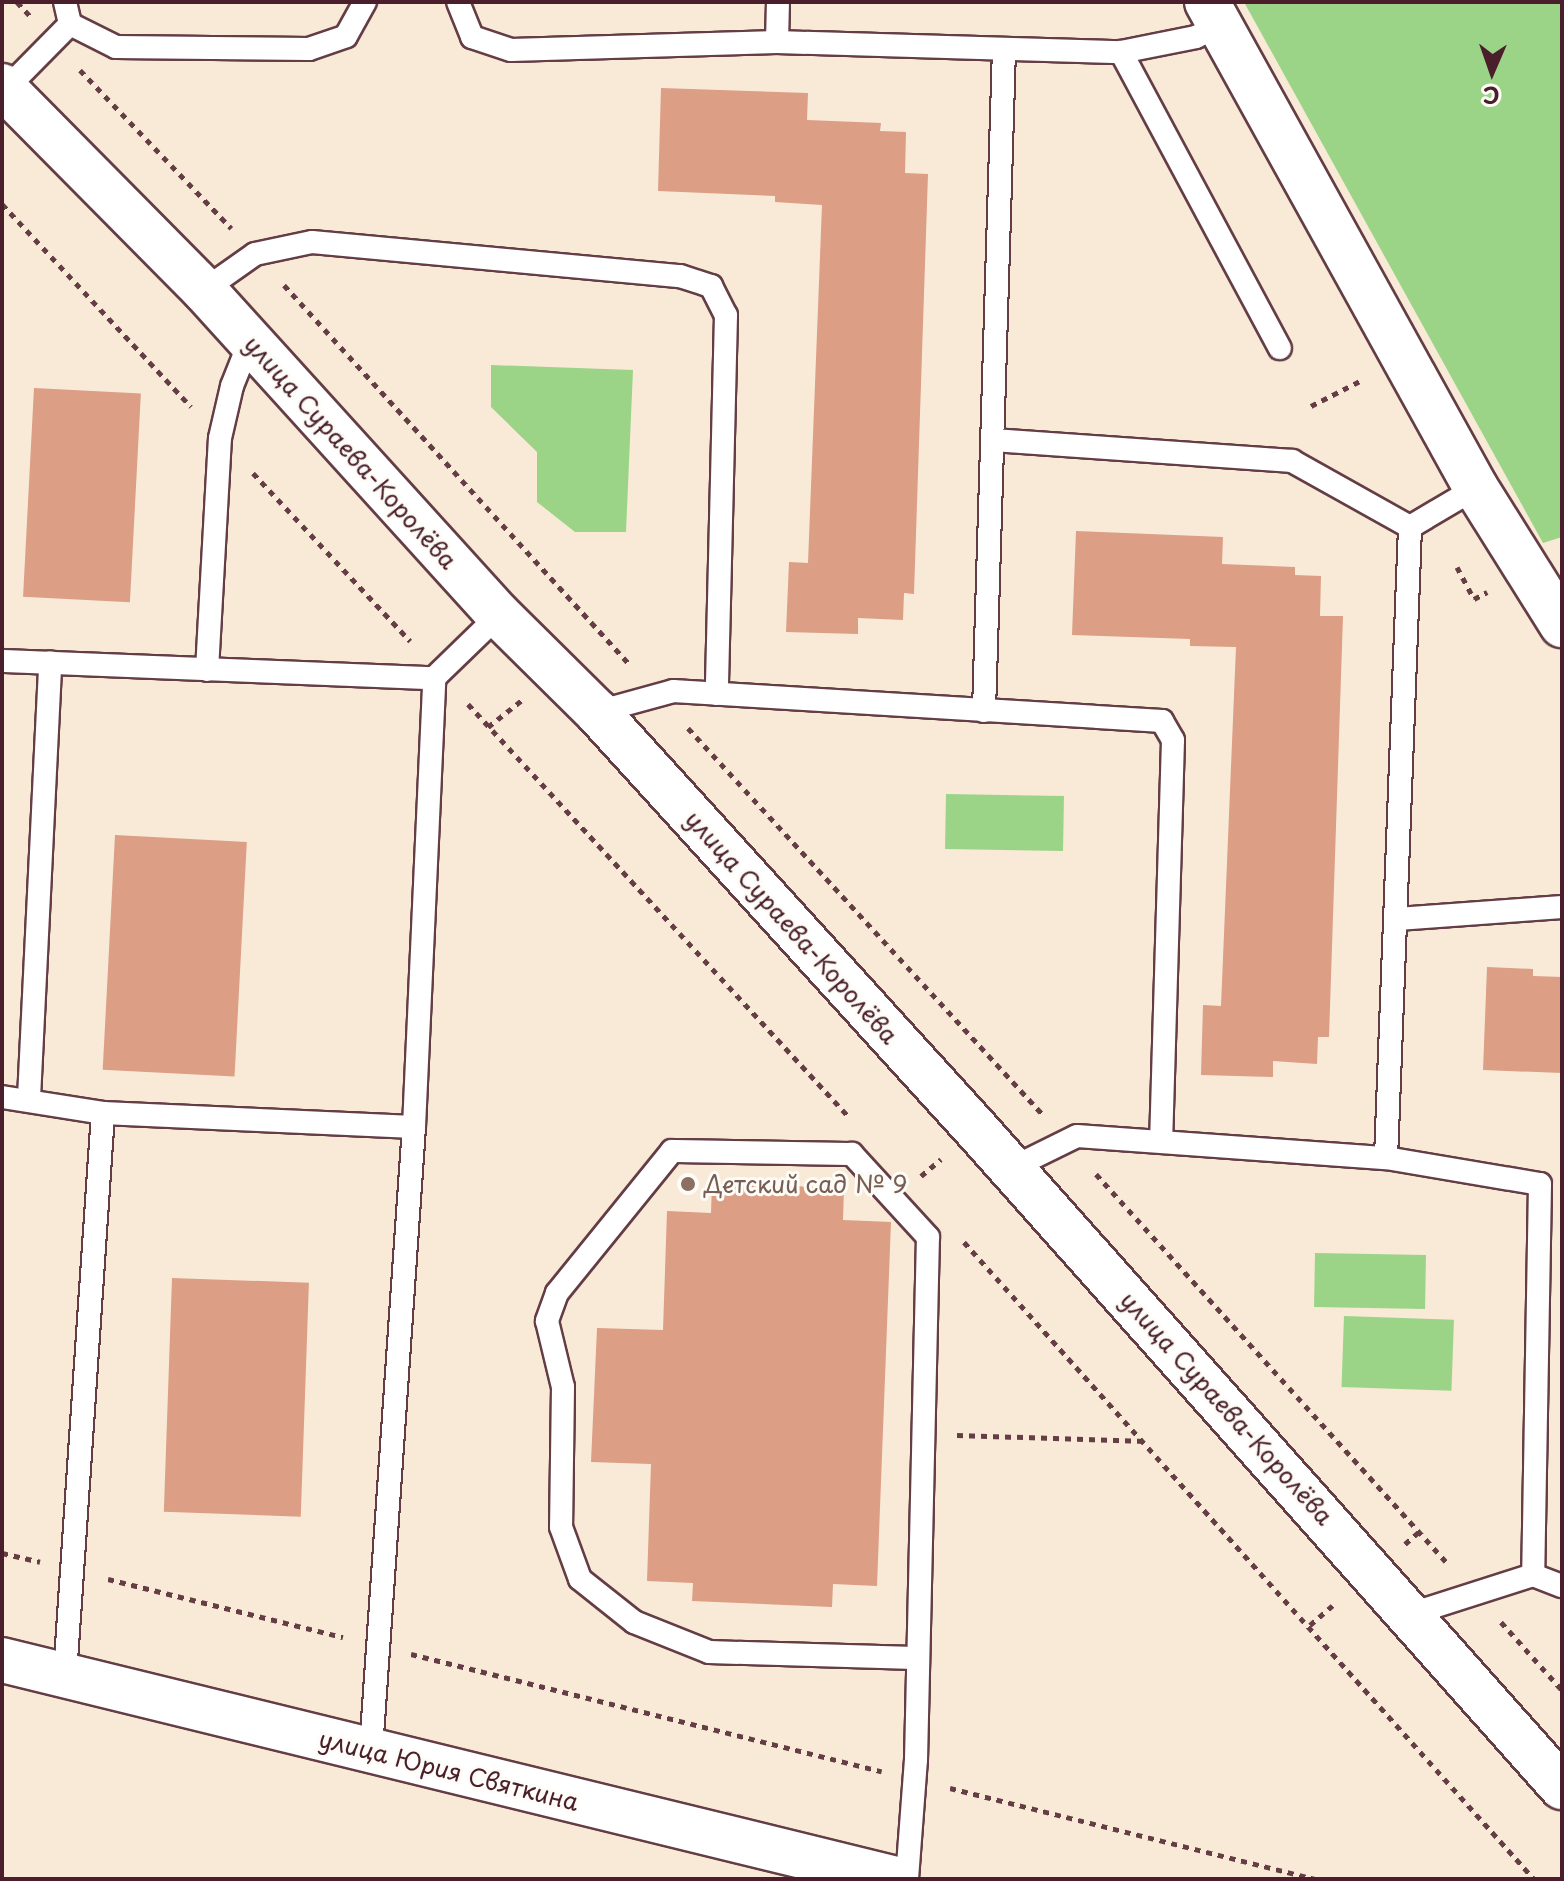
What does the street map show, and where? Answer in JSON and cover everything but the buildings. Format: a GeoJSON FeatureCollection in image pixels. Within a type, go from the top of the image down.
{"type":"FeatureCollection","features":[{"type":"Feature","properties":{"kind":"street"},"geometry":{"type":"LineString","coordinates":[[1213,13],[1476,488],[1562,625]]}},
{"type":"Feature","properties":{"kind":"street","name":"улица Сураева-Королёва"},"geometry":{"type":"LineString","coordinates":[[3,89],[204,290],[499,615],[597,712],[1012,1168],[1562,1787]]}},
{"type":"Feature","properties":{"kind":"street","name":"улица Юрия Святкина"},"geometry":{"type":"LineString","coordinates":[[2,1660],[896,1879]]}},
{"type":"Feature","properties":{"kind":"lane"},"geometry":{"type":"LineString","coordinates":[[3,89],[52,41],[68,13],[116,47],[309,49],[346,36],[365,2]]}},
{"type":"Feature","properties":{"kind":"lane"},"geometry":{"type":"LineString","coordinates":[[458,2],[472,37],[511,50],[777,42],[1121,52],[1196,37],[1213,13]]}},
{"type":"Feature","properties":{"kind":"lane"},"geometry":{"type":"LineString","coordinates":[[777,42],[778,2]]}},
{"type":"Feature","properties":{"kind":"lane"},"geometry":{"type":"LineString","coordinates":[[984,711],[1004,49]]}},
{"type":"Feature","properties":{"kind":"lane"},"geometry":{"type":"LineString","coordinates":[[1121,52],[1280,348]]}},
{"type":"Feature","properties":{"kind":"lane"},"geometry":{"type":"LineString","coordinates":[[204,290],[255,254],[312,242],[680,276],[711,286],[726,315],[717,694]]}},
{"type":"Feature","properties":{"kind":"lane"},"geometry":{"type":"LineString","coordinates":[[207,670],[220,438],[232,386],[250,341]]}},
{"type":"Feature","properties":{"kind":"lane"},"geometry":{"type":"LineString","coordinates":[[993,440],[1292,461],[1410,527]]}},
{"type":"Feature","properties":{"kind":"lane"},"geometry":{"type":"LineString","coordinates":[[1410,527],[1476,488]]}},
{"type":"Feature","properties":{"kind":"lane"},"geometry":{"type":"LineString","coordinates":[[1386,1158],[1398,919],[1410,527]]}},
{"type":"Feature","properties":{"kind":"lane"},"geometry":{"type":"LineString","coordinates":[[371,1750],[381,1647],[414,1127],[434,678],[499,615]]}},
{"type":"Feature","properties":{"kind":"lane"},"geometry":{"type":"LineString","coordinates":[[2,661],[434,678]]}},
{"type":"Feature","properties":{"kind":"lane"},"geometry":{"type":"LineString","coordinates":[[29,1098],[50,663]]}},
{"type":"Feature","properties":{"kind":"lane"},"geometry":{"type":"LineString","coordinates":[[597,712],[657,695],[717,694],[1162,721],[1173,740],[1161,1140]]}},
{"type":"Feature","properties":{"kind":"lane"},"geometry":{"type":"LineString","coordinates":[[1398,919],[1562,907]]}},
{"type":"Feature","properties":{"kind":"lane"},"geometry":{"type":"LineString","coordinates":[[2,1097],[29,1098],[103,1113],[414,1127]]}},
{"type":"Feature","properties":{"kind":"lane"},"geometry":{"type":"LineString","coordinates":[[65,1675],[75,1571],[103,1113]]}},
{"type":"Feature","properties":{"kind":"lane"},"geometry":{"type":"LineString","coordinates":[[1012,1168],[1077,1136],[1386,1158],[1540,1184],[1533,1575]]}},
{"type":"Feature","properties":{"kind":"lane"},"geometry":{"type":"LineString","coordinates":[[907,1879],[913,1779],[928,1237],[852,1154],[672,1151],[557,1293],[547,1321],[563,1387],[561,1527],[580,1579],[634,1622],[709,1652],[915,1658]]}},
{"type":"Feature","properties":{"kind":"lane"},"geometry":{"type":"LineString","coordinates":[[1411,1614],[1473,1591],[1533,1575],[1562,1586]]}},
{"type":"Feature","properties":{"kind":"path"},"geometry":{"type":"LineString","coordinates":[[17,2],[255,254],[1067,1141],[1562,1690]]}},
{"type":"Feature","properties":{"kind":"path"},"geometry":{"type":"LineString","coordinates":[[1311,406],[1360,381]]}},
{"type":"Feature","properties":{"kind":"path"},"geometry":{"type":"LineString","coordinates":[[1457,567],[1474,599]]}},
{"type":"Feature","properties":{"kind":"path"},"geometry":{"type":"LineString","coordinates":[[488,727],[857,1126]]}},
{"type":"Feature","properties":{"kind":"path"},"geometry":{"type":"LineString","coordinates":[[954,1231],[1147,1441],[1534,1879]]}},
{"type":"Feature","properties":{"kind":"path"},"geometry":{"type":"LineString","coordinates":[[924,1433],[1127,1445],[1147,1441]]}},
{"type":"Feature","properties":{"kind":"path"},"geometry":{"type":"LineString","coordinates":[[2,1553],[1316,1879]]}},
{"type":"Feature","properties":{"kind":"green space"},"geometry":{"type":"Polygon","coordinates":[[[1244,2],[1562,2],[1562,537],[1543,543],[1244,2]]]}},
{"type":"Feature","properties":{"kind":"green space"},"geometry":{"type":"Polygon","coordinates":[[[491,365],[633,370],[626,532],[575,532],[537,502],[537,452],[491,407],[491,365]]]}},
{"type":"Feature","properties":{"kind":"green space"},"geometry":{"type":"Polygon","coordinates":[[[946,794],[1064,796],[1063,851],[945,849],[946,794]]]}},
{"type":"Feature","properties":{"kind":"green space"},"geometry":{"type":"Polygon","coordinates":[[[1315,1253],[1426,1255],[1425,1309],[1314,1307],[1315,1253]]]}},
{"type":"Feature","properties":{"kind":"green space"},"geometry":{"type":"Polygon","coordinates":[[[1344,1316],[1454,1320],[1451,1391],[1342,1387],[1344,1316]]]}},
{"type":"Feature","properties":{"kind":"place","name":"Детский сад № 9"},"geometry":{"type":"Point","coordinates":[688,1184]}}]}
